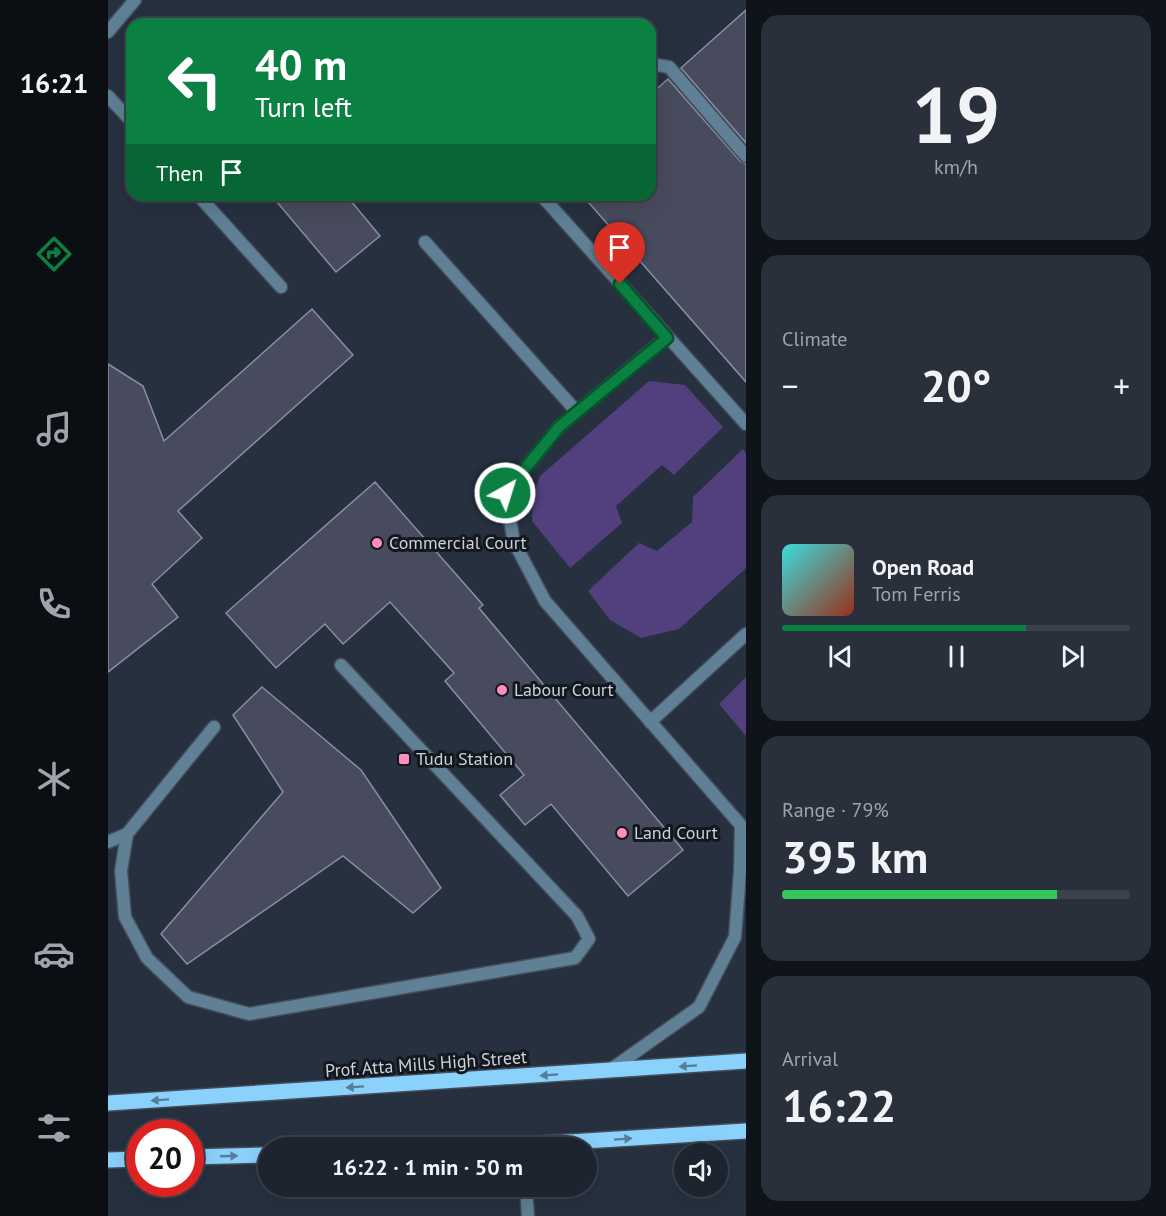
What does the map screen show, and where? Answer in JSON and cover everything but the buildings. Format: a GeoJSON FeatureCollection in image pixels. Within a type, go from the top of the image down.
{"type":"FeatureCollection","features":[{"type":"Feature","properties":{"kind":"main road","name":"Prof. Atta Mills High Street"},"geometry":{"type":"LineString","coordinates":[[108,1103],[608,1072],[746,1061]]}},
{"type":"Feature","properties":{"kind":"main road"},"geometry":{"type":"LineString","coordinates":[[597,1142],[746,1131]]}},
{"type":"Feature","properties":{"kind":"main road"},"geometry":{"type":"LineString","coordinates":[[204,1157],[258,1155]]}},
{"type":"Feature","properties":{"kind":"main road"},"geometry":{"type":"LineString","coordinates":[[108,1160],[126,1159]]}},
{"type":"Feature","properties":{"kind":"lane"},"geometry":{"type":"LineString","coordinates":[[108,32],[135,0]]}},
{"type":"Feature","properties":{"kind":"lane"},"geometry":{"type":"LineString","coordinates":[[656,65],[669,67],[746,156]]}},
{"type":"Feature","properties":{"kind":"lane"},"geometry":{"type":"LineString","coordinates":[[108,96],[126,116]]}},
{"type":"Feature","properties":{"kind":"lane"},"geometry":{"type":"LineString","coordinates":[[203,201],[281,287]]}},
{"type":"Feature","properties":{"kind":"lane"},"geometry":{"type":"LineString","coordinates":[[546,201],[746,424]]}},
{"type":"Feature","properties":{"kind":"lane"},"geometry":{"type":"LineString","coordinates":[[425,243],[577,412]]}},
{"type":"Feature","properties":{"kind":"lane"},"geometry":{"type":"LineString","coordinates":[[608,1072],[699,1007],[735,937],[743,829],[545,601],[514,542],[505,493],[559,427],[667,338]]}},
{"type":"Feature","properties":{"kind":"lane"},"geometry":{"type":"LineString","coordinates":[[651,722],[746,634]]}},
{"type":"Feature","properties":{"kind":"lane"},"geometry":{"type":"LineString","coordinates":[[127,834],[121,871],[125,917],[147,958],[188,997],[249,1014],[575,958],[589,939],[578,916],[341,665]]}},
{"type":"Feature","properties":{"kind":"lane"},"geometry":{"type":"LineString","coordinates":[[108,842],[127,834],[214,727]]}},
{"type":"Feature","properties":{"kind":"lane"},"geometry":{"type":"LineString","coordinates":[[527,1197],[528,1216]]}},
{"type":"Feature","properties":{"kind":"shaded area"},"geometry":{"type":"Polygon","coordinates":[[[649,381],[685,385],[723,427],[674,475],[662,465],[616,506],[622,523],[570,568],[532,521],[533,496],[540,476],[649,381]]]}},
{"type":"Feature","properties":{"kind":"shaded area"},"geometry":{"type":"Polygon","coordinates":[[[743,449],[746,454],[746,568],[679,629],[641,638],[610,620],[588,591],[639,543],[657,551],[692,522],[693,497],[743,449]]]}},
{"type":"Feature","properties":{"kind":"shaded area"},"geometry":{"type":"Polygon","coordinates":[[[746,677],[746,736],[719,704],[746,677]]]}},
{"type":"Feature","properties":{"kind":"place","name":"Commercial Court"},"geometry":{"type":"Point","coordinates":[377,543]}},
{"type":"Feature","properties":{"kind":"place","name":"Labour Court"},"geometry":{"type":"Point","coordinates":[502,690]}},
{"type":"Feature","properties":{"kind":"place","name":"Tudu Station"},"geometry":{"type":"Point","coordinates":[404,759]}},
{"type":"Feature","properties":{"kind":"place","name":"Land Court"},"geometry":{"type":"Point","coordinates":[622,833]}},
{"type":"Feature","properties":{"kind":"route"},"geometry":{"type":"LineString","coordinates":[[505,493],[559,427],[667,338],[620,284]]}}]}
